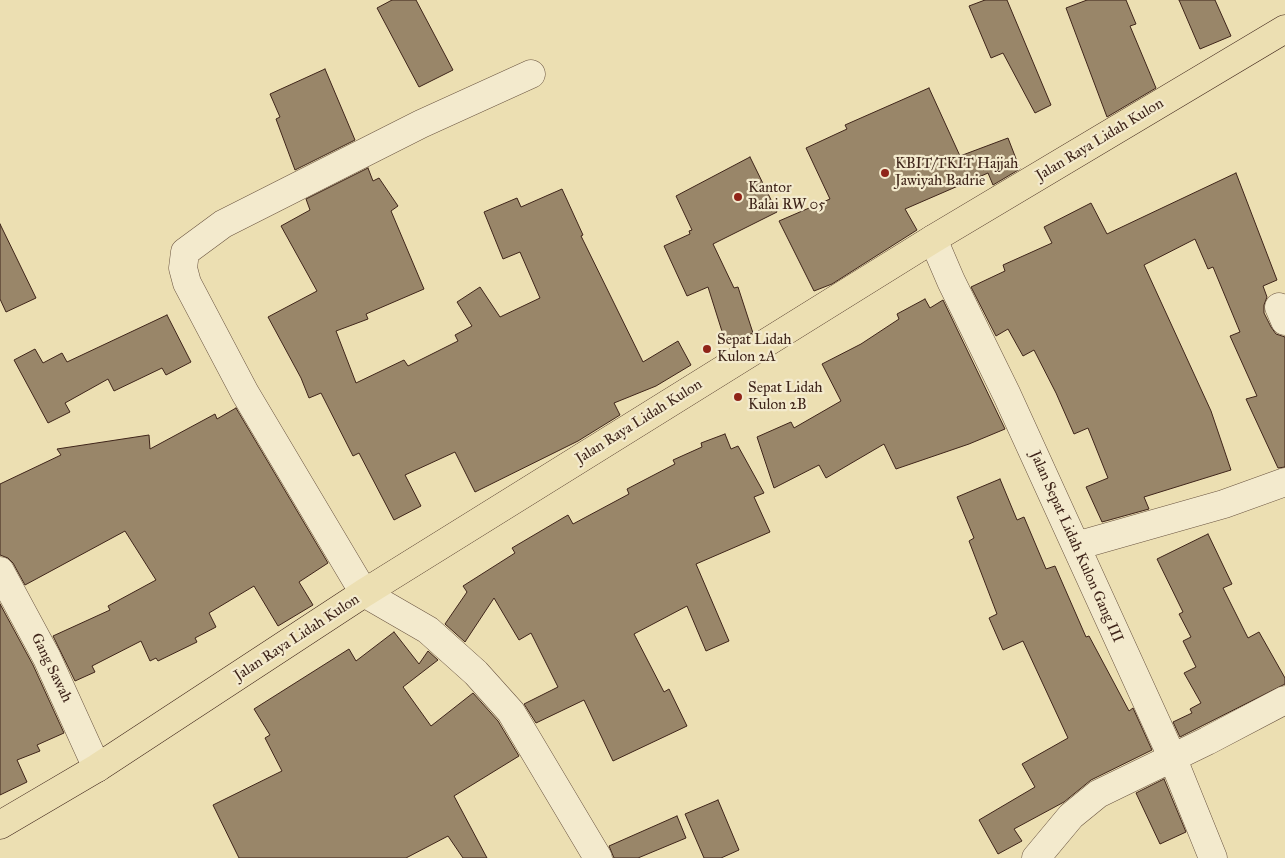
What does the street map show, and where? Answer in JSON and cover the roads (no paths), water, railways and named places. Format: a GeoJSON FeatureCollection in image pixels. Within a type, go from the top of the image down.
{"type":"FeatureCollection","features":[{"type":"Feature","properties":{"kind":"main road","name":"Jalan Raya Lidah Kulon"},"geometry":{"type":"LineString","coordinates":[[0,824],[97,768],[364,593],[933,239],[1285,29]]}},
{"type":"Feature","properties":{"kind":"street"},"geometry":{"type":"LineString","coordinates":[[531,74],[421,124],[223,224],[186,252],[183,268],[187,283],[245,393],[364,593],[428,630],[476,673],[510,712],[598,858]]}},
{"type":"Feature","properties":{"kind":"street","name":"Jalan Sepat Lidah Kulon Gang III"},"geometry":{"type":"LineString","coordinates":[[933,239],[950,281],[1007,395],[1173,758],[1213,858]]}},
{"type":"Feature","properties":{"kind":"street"},"geometry":{"type":"LineString","coordinates":[[1076,546],[1224,504],[1285,482]]}},
{"type":"Feature","properties":{"kind":"street","name":"Gang Sawah"},"geometry":{"type":"LineString","coordinates":[[0,571],[47,658],[97,768]]}},
{"type":"Feature","properties":{"kind":"street"},"geometry":{"type":"LineString","coordinates":[[1036,858],[1071,816],[1098,794],[1173,758],[1285,700]]}},
{"type":"Feature","properties":{"kind":"place","name":"KBIT/TKIT Hajjah Jawiyah Badrie"},"geometry":{"type":"Point","coordinates":[885,173]}},
{"type":"Feature","properties":{"kind":"place","name":"Kantor Balai RW 05"},"geometry":{"type":"Point","coordinates":[738,197]}},
{"type":"Feature","properties":{"kind":"place","name":"Sepat Lidah Kulon 2A"},"geometry":{"type":"Point","coordinates":[707,349]}},
{"type":"Feature","properties":{"kind":"place","name":"Sepat Lidah Kulon 2B"},"geometry":{"type":"Point","coordinates":[738,397]}}]}
